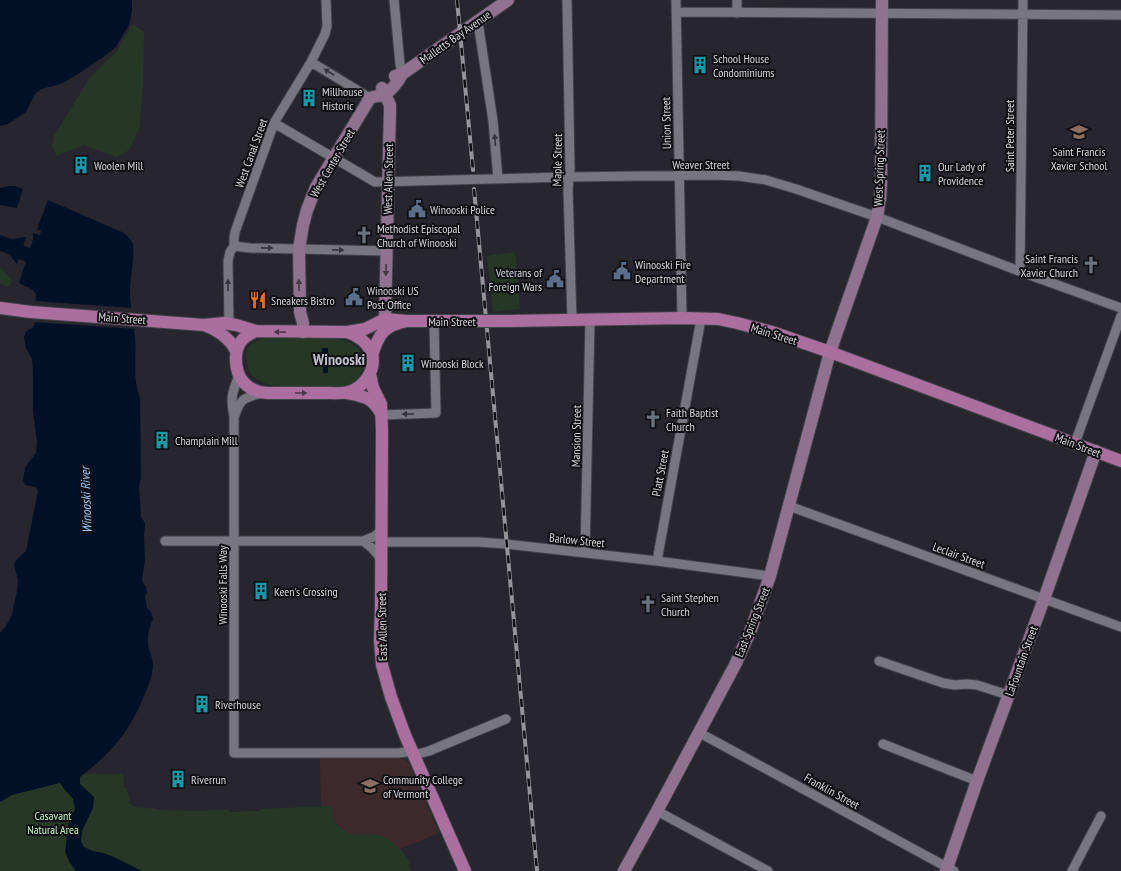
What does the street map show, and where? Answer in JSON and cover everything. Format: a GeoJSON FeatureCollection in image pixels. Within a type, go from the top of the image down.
{"type":"FeatureCollection","features":[{"type":"Feature","properties":{"kind":"main road","name":"Main Street"},"geometry":{"type":"LineString","coordinates":[[6,309],[204,325],[219,323],[256,331],[303,328],[347,332],[365,329],[385,319],[406,321],[682,318],[718,319],[772,332],[830,352],[1121,461]]}},
{"type":"Feature","properties":{"kind":"main road","name":"Main Street"},"geometry":{"type":"LineString","coordinates":[[370,374],[372,355],[378,339],[385,330],[392,325],[406,321]]}},
{"type":"Feature","properties":{"kind":"main road","name":"Main Street"},"geometry":{"type":"LineString","coordinates":[[204,325],[217,331],[226,338],[236,351]]}},
{"type":"Feature","properties":{"kind":"main road"},"geometry":{"type":"LineString","coordinates":[[256,331],[241,340],[236,351],[238,375],[248,387],[262,393],[347,393],[368,398],[374,403],[381,414]]}},
{"type":"Feature","properties":{"kind":"main road"},"geometry":{"type":"LineString","coordinates":[[347,332],[355,335],[364,342],[372,355]]}},
{"type":"Feature","properties":{"kind":"main road"},"geometry":{"type":"LineString","coordinates":[[347,393],[361,385],[370,374]]}},
{"type":"Feature","properties":{"kind":"main road","name":"East Allen Street"},"geometry":{"type":"LineString","coordinates":[[370,374],[373,388],[381,404],[381,660],[391,697],[413,753],[465,871]]}},
{"type":"Feature","properties":{"kind":"street","name":"West Canal Street"},"geometry":{"type":"LineString","coordinates":[[228,324],[228,261],[230,252],[234,246],[235,232],[274,123],[324,39],[327,29],[326,0]]}},
{"type":"Feature","properties":{"kind":"street"},"geometry":{"type":"LineString","coordinates":[[394,0],[402,74]]}},
{"type":"Feature","properties":{"kind":"street","name":"Malletts Bay Avenue"},"geometry":{"type":"LineString","coordinates":[[378,94],[399,81],[402,74],[508,0]]}},
{"type":"Feature","properties":{"kind":"street","name":"Maple Street"},"geometry":{"type":"LineString","coordinates":[[568,0],[570,132],[570,170],[568,189],[572,320]]}},
{"type":"Feature","properties":{"kind":"street","name":"Union Street"},"geometry":{"type":"LineString","coordinates":[[676,0],[682,318]]}},
{"type":"Feature","properties":{"kind":"street"},"geometry":{"type":"LineString","coordinates":[[737,0],[737,13]]}},
{"type":"Feature","properties":{"kind":"street","name":"West Spring Street"},"geometry":{"type":"LineString","coordinates":[[830,352],[876,217],[880,199],[882,0]]}},
{"type":"Feature","properties":{"kind":"street","name":"Saint Peter Street"},"geometry":{"type":"LineString","coordinates":[[1020,271],[1022,0]]}},
{"type":"Feature","properties":{"kind":"street"},"geometry":{"type":"LineString","coordinates":[[676,12],[1121,15]]}},
{"type":"Feature","properties":{"kind":"street"},"geometry":{"type":"LineString","coordinates":[[478,22],[493,120],[498,179]]}},
{"type":"Feature","properties":{"kind":"street"},"geometry":{"type":"LineString","coordinates":[[311,62],[378,94]]}},
{"type":"Feature","properties":{"kind":"street","name":"West Center Street"},"geometry":{"type":"LineString","coordinates":[[303,328],[300,312],[299,249],[307,210],[314,191],[334,158],[378,94]]}},
{"type":"Feature","properties":{"kind":"street","name":"West Allen Street"},"geometry":{"type":"LineString","coordinates":[[378,94],[390,108],[385,319]]}},
{"type":"Feature","properties":{"kind":"street","name":"Weaver Street"},"geometry":{"type":"LineString","coordinates":[[274,123],[375,182],[569,176],[739,176],[766,180],[876,217],[1121,308]]}},
{"type":"Feature","properties":{"kind":"street"},"geometry":{"type":"LineString","coordinates":[[234,246],[244,248],[387,251]]}},
{"type":"Feature","properties":{"kind":"street"},"geometry":{"type":"LineString","coordinates":[[1075,443],[1121,316]]}},
{"type":"Feature","properties":{"kind":"street","name":"Platt Street"},"geometry":{"type":"LineString","coordinates":[[656,561],[699,333],[700,318]]}},
{"type":"Feature","properties":{"kind":"street","name":"Mansion Street"},"geometry":{"type":"LineString","coordinates":[[585,553],[590,320]]}},
{"type":"Feature","properties":{"kind":"street"},"geometry":{"type":"LineString","coordinates":[[381,414],[436,413],[434,321]]}},
{"type":"Feature","properties":{"kind":"street","name":"East Spring Street"},"geometry":{"type":"LineString","coordinates":[[624,871],[735,665],[750,632],[770,576],[830,352]]}},
{"type":"Feature","properties":{"kind":"street","name":"Winooski Falls Way"},"geometry":{"type":"LineString","coordinates":[[238,375],[232,395],[234,417],[234,753],[413,753]]}},
{"type":"Feature","properties":{"kind":"street","name":"Winooski Falls Way"},"geometry":{"type":"LineString","coordinates":[[234,417],[238,406],[243,400],[262,393]]}},
{"type":"Feature","properties":{"kind":"street","name":"LaFountain Street"},"geometry":{"type":"LineString","coordinates":[[949,870],[977,781],[1044,599],[1096,451]]}},
{"type":"Feature","properties":{"kind":"street","name":"Leclair Street"},"geometry":{"type":"LineString","coordinates":[[789,506],[1121,627]]}},
{"type":"Feature","properties":{"kind":"street"},"geometry":{"type":"LineString","coordinates":[[165,541],[362,541],[373,537],[382,536]]}},
{"type":"Feature","properties":{"kind":"street","name":"Barlow Street"},"geometry":{"type":"LineString","coordinates":[[382,536],[480,542],[656,561],[770,576]]}},
{"type":"Feature","properties":{"kind":"street"},"geometry":{"type":"LineString","coordinates":[[362,541],[372,548],[382,560]]}},
{"type":"Feature","properties":{"kind":"street"},"geometry":{"type":"LineString","coordinates":[[879,661],[947,684],[977,685],[1008,695]]}},
{"type":"Feature","properties":{"kind":"street"},"geometry":{"type":"LineString","coordinates":[[413,753],[429,751],[506,719]]}},
{"type":"Feature","properties":{"kind":"street","name":"Franklin Street"},"geometry":{"type":"LineString","coordinates":[[698,732],[949,870]]}},
{"type":"Feature","properties":{"kind":"street"},"geometry":{"type":"LineString","coordinates":[[883,744],[977,781]]}},
{"type":"Feature","properties":{"kind":"street"},"geometry":{"type":"LineString","coordinates":[[657,811],[768,871]]}},
{"type":"Feature","properties":{"kind":"street"},"geometry":{"type":"LineString","coordinates":[[1072,871],[1101,816]]}},
{"type":"Feature","properties":{"kind":"shaded area","name":"Community College of Vermont"},"geometry":{"type":"Polygon","coordinates":[[[320,759],[403,759],[409,763],[439,833],[400,849],[385,838],[372,835],[356,835],[345,832],[333,819],[329,806],[321,806],[320,759]]]}},
{"type":"Feature","properties":{"kind":"green space"},"geometry":{"type":"Polygon","coordinates":[[[133,24],[144,32],[143,87],[139,129],[129,150],[117,157],[84,145],[57,156],[52,147],[54,136],[89,79],[116,52],[133,24]]]}},
{"type":"Feature","properties":{"kind":"green space"},"geometry":{"type":"Polygon","coordinates":[[[515,252],[520,309],[493,312],[487,256],[515,252]]]}},
{"type":"Feature","properties":{"kind":"green space"},"geometry":{"type":"Polygon","coordinates":[[[0,267],[12,280],[10,287],[0,284],[0,267]]]}},
{"type":"Feature","properties":{"kind":"green space"},"geometry":{"type":"Polygon","coordinates":[[[273,337],[335,338],[343,340],[357,348],[362,356],[363,366],[356,380],[349,385],[314,388],[271,385],[262,382],[252,375],[248,368],[246,351],[254,342],[273,337]]]}},
{"type":"Feature","properties":{"kind":"green space","name":"Casavant Natural Area"},"geometry":{"type":"Polygon","coordinates":[[[0,773],[123,774],[124,788],[127,788],[130,803],[134,807],[158,810],[229,810],[230,812],[329,806],[332,808],[335,821],[345,831],[356,834],[379,835],[389,840],[405,854],[411,871],[0,871],[0,773]]]}},
{"type":"Feature","properties":{"kind":"water"},"geometry":{"type":"Polygon","coordinates":[[[0,0],[132,0],[132,11],[129,25],[116,47],[102,58],[61,84],[41,89],[35,94],[26,112],[8,124],[0,126],[0,0]]]}},
{"type":"Feature","properties":{"kind":"water"},"geometry":{"type":"Polygon","coordinates":[[[15,186],[23,189],[17,208],[0,205],[0,188],[15,186]]]}},
{"type":"Feature","properties":{"kind":"water"},"geometry":{"type":"Polygon","coordinates":[[[48,200],[124,233],[131,240],[133,245],[130,297],[135,337],[135,375],[140,398],[141,477],[139,487],[141,517],[145,523],[145,560],[142,580],[147,592],[145,596],[147,608],[151,612],[153,619],[149,630],[148,641],[153,667],[147,689],[132,721],[110,751],[80,777],[80,784],[94,797],[93,808],[82,831],[81,841],[84,847],[114,857],[142,871],[76,871],[65,852],[68,825],[75,809],[73,799],[60,783],[12,795],[0,802],[0,633],[6,626],[12,614],[18,580],[14,565],[16,560],[26,551],[38,491],[36,487],[25,485],[23,480],[25,468],[36,453],[37,442],[33,411],[32,359],[26,348],[24,337],[26,331],[32,328],[35,324],[36,294],[32,289],[19,283],[33,239],[33,233],[40,235],[41,231],[37,229],[48,200]]]}},
{"type":"Feature","properties":{"kind":"water"},"geometry":{"type":"Polygon","coordinates":[[[0,235],[12,239],[26,237],[17,264],[7,251],[0,248],[0,235]]]}},
{"type":"Feature","properties":{"kind":"water"},"geometry":{"type":"Polygon","coordinates":[[[322,348],[328,348],[328,373],[323,373],[322,348]]]}},
{"type":"Feature","properties":{"kind":"pier"},"geometry":{"type":"Polygon","coordinates":[[[34,301],[133,308],[136,329],[33,322],[34,301]]]}},
{"type":"Feature","properties":{"kind":"waterway","name":"Winooski River"},"geometry":{"type":"LineString","coordinates":[[0,243],[45,264]]}},
{"type":"Feature","properties":{"kind":"railway"},"geometry":{"type":"LineString","coordinates":[[457,0],[473,170]]}},
{"type":"Feature","properties":{"kind":"railway"},"geometry":{"type":"LineString","coordinates":[[474,189],[537,871]]}},
{"type":"Feature","properties":{"kind":"place","name":"School House Condominiums"},"geometry":{"type":"Point","coordinates":[700,65]}},
{"type":"Feature","properties":{"kind":"place","name":"Millhouse Historic"},"geometry":{"type":"Point","coordinates":[309,98]}},
{"type":"Feature","properties":{"kind":"place","name":"Saint Francis Xavier School"},"geometry":{"type":"Point","coordinates":[1079,132]}},
{"type":"Feature","properties":{"kind":"place","name":"Woolen Mill"},"geometry":{"type":"Point","coordinates":[81,165]}},
{"type":"Feature","properties":{"kind":"place","name":"Our Lady of Providence"},"geometry":{"type":"Point","coordinates":[925,173]}},
{"type":"Feature","properties":{"kind":"place","name":"Winooski Police"},"geometry":{"type":"Point","coordinates":[417,209]}},
{"type":"Feature","properties":{"kind":"place","name":"Methodist Episcopal Church of Winooski"},"geometry":{"type":"Point","coordinates":[364,235]}},
{"type":"Feature","properties":{"kind":"place","name":"Saint Francis Xavier Church"},"geometry":{"type":"Point","coordinates":[1091,265]}},
{"type":"Feature","properties":{"kind":"place","name":"Winooski Fire Department"},"geometry":{"type":"Point","coordinates":[622,271]}},
{"type":"Feature","properties":{"kind":"place","name":"Veterans of Foreign Wars"},"geometry":{"type":"Point","coordinates":[555,279]}},
{"type":"Feature","properties":{"kind":"place","name":"Winooski US Post Office"},"geometry":{"type":"Point","coordinates":[354,297]}},
{"type":"Feature","properties":{"kind":"place","name":"Sneakers Bistro"},"geometry":{"type":"Point","coordinates":[258,300]}},
{"type":"Feature","properties":{"kind":"place","name":"Winooski Block"},"geometry":{"type":"Point","coordinates":[408,363]}},
{"type":"Feature","properties":{"kind":"place","name":"Faith Baptist Church"},"geometry":{"type":"Point","coordinates":[653,419]}},
{"type":"Feature","properties":{"kind":"place","name":"Champlain Mill"},"geometry":{"type":"Point","coordinates":[162,440]}},
{"type":"Feature","properties":{"kind":"place","name":"Keen's Crossing"},"geometry":{"type":"Point","coordinates":[261,591]}},
{"type":"Feature","properties":{"kind":"place","name":"Saint Stephen Church"},"geometry":{"type":"Point","coordinates":[648,604]}},
{"type":"Feature","properties":{"kind":"place","name":"Riverhouse"},"geometry":{"type":"Point","coordinates":[202,704]}},
{"type":"Feature","properties":{"kind":"place","name":"Riverrun"},"geometry":{"type":"Point","coordinates":[178,779]}},
{"type":"Feature","properties":{"kind":"place","name":"Community College of Vermont"},"geometry":{"type":"Point","coordinates":[370,786]}},
{"type":"Feature","properties":{"kind":"district","name":"Winooski"},"geometry":{"type":"Point","coordinates":[339,359]}}]}
